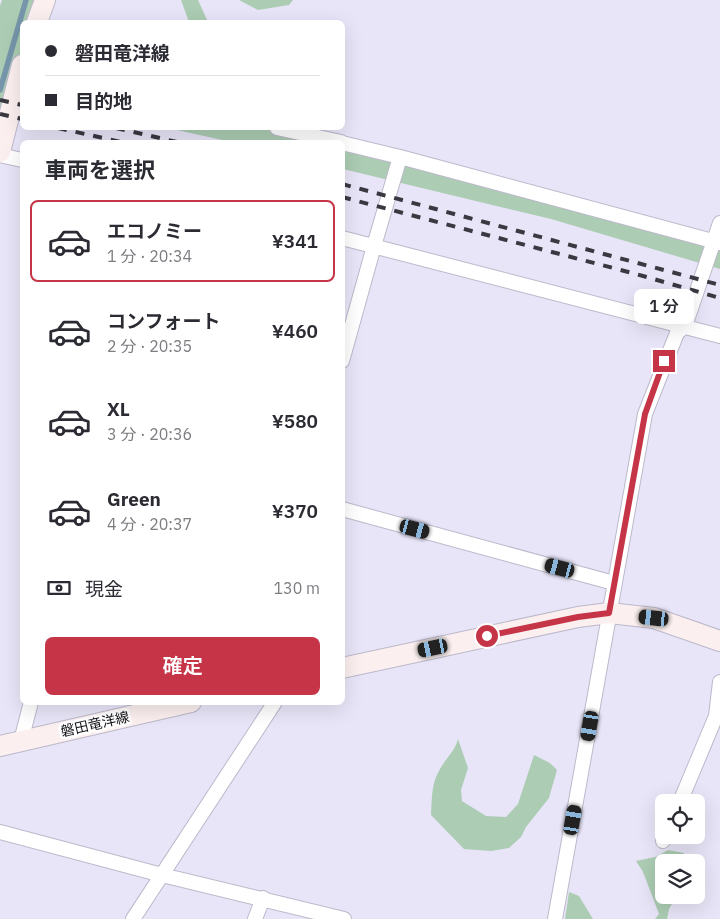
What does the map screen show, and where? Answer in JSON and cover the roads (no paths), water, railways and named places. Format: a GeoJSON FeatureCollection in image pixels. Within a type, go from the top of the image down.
{"type":"FeatureCollection","features":[{"type":"Feature","properties":{"kind":"main road"},"geometry":{"type":"LineString","coordinates":[[38,20],[45,0]]}},
{"type":"Feature","properties":{"kind":"main road"},"geometry":{"type":"LineString","coordinates":[[0,154],[20,75]]}},
{"type":"Feature","properties":{"kind":"main road"},"geometry":{"type":"LineString","coordinates":[[345,667],[578,617],[609,613],[654,618],[720,641]]}},
{"type":"Feature","properties":{"kind":"main road","name":"磐田竜洋線"},"geometry":{"type":"LineString","coordinates":[[0,746],[178,705]]}},
{"type":"Feature","properties":{"kind":"street"},"geometry":{"type":"LineString","coordinates":[[287,130],[329,140]]}},
{"type":"Feature","properties":{"kind":"street"},"geometry":{"type":"LineString","coordinates":[[345,144],[400,156],[717,242]]}},
{"type":"Feature","properties":{"kind":"street"},"geometry":{"type":"LineString","coordinates":[[0,154],[20,159]]}},
{"type":"Feature","properties":{"kind":"street"},"geometry":{"type":"LineString","coordinates":[[345,350],[400,156]]}},
{"type":"Feature","properties":{"kind":"street"},"geometry":{"type":"LineString","coordinates":[[555,919],[645,414],[658,375],[676,333],[685,326],[717,242],[720,223]]}},
{"type":"Feature","properties":{"kind":"street"},"geometry":{"type":"LineString","coordinates":[[345,239],[720,336]]}},
{"type":"Feature","properties":{"kind":"street"},"geometry":{"type":"LineString","coordinates":[[345,510],[614,583]]}},
{"type":"Feature","properties":{"kind":"street"},"geometry":{"type":"LineString","coordinates":[[683,794],[716,716],[720,682]]}},
{"type":"Feature","properties":{"kind":"street"},"geometry":{"type":"LineString","coordinates":[[21,741],[30,705]]}},
{"type":"Feature","properties":{"kind":"street"},"geometry":{"type":"LineString","coordinates":[[133,919],[273,705]]}},
{"type":"Feature","properties":{"kind":"street"},"geometry":{"type":"LineString","coordinates":[[0,832],[162,875],[264,898],[344,919]]}},
{"type":"Feature","properties":{"kind":"street"},"geometry":{"type":"LineString","coordinates":[[256,919],[264,898]]}},
{"type":"Feature","properties":{"kind":"waterway"},"geometry":{"type":"LineString","coordinates":[[20,20],[26,0]]}},
{"type":"Feature","properties":{"kind":"waterway"},"geometry":{"type":"LineString","coordinates":[[0,90],[20,21]]}},
{"type":"Feature","properties":{"kind":"railway"},"geometry":{"type":"LineString","coordinates":[[0,100],[20,105]]}},
{"type":"Feature","properties":{"kind":"railway"},"geometry":{"type":"LineString","coordinates":[[0,114],[20,119]]}},
{"type":"Feature","properties":{"kind":"railway"},"geometry":{"type":"LineString","coordinates":[[67,130],[112,140]]}},
{"type":"Feature","properties":{"kind":"railway"},"geometry":{"type":"LineString","coordinates":[[125,130],[168,140]]}},
{"type":"Feature","properties":{"kind":"railway"},"geometry":{"type":"LineString","coordinates":[[345,185],[720,285]]}},
{"type":"Feature","properties":{"kind":"railway"},"geometry":{"type":"LineString","coordinates":[[345,198],[720,298]]}}]}
